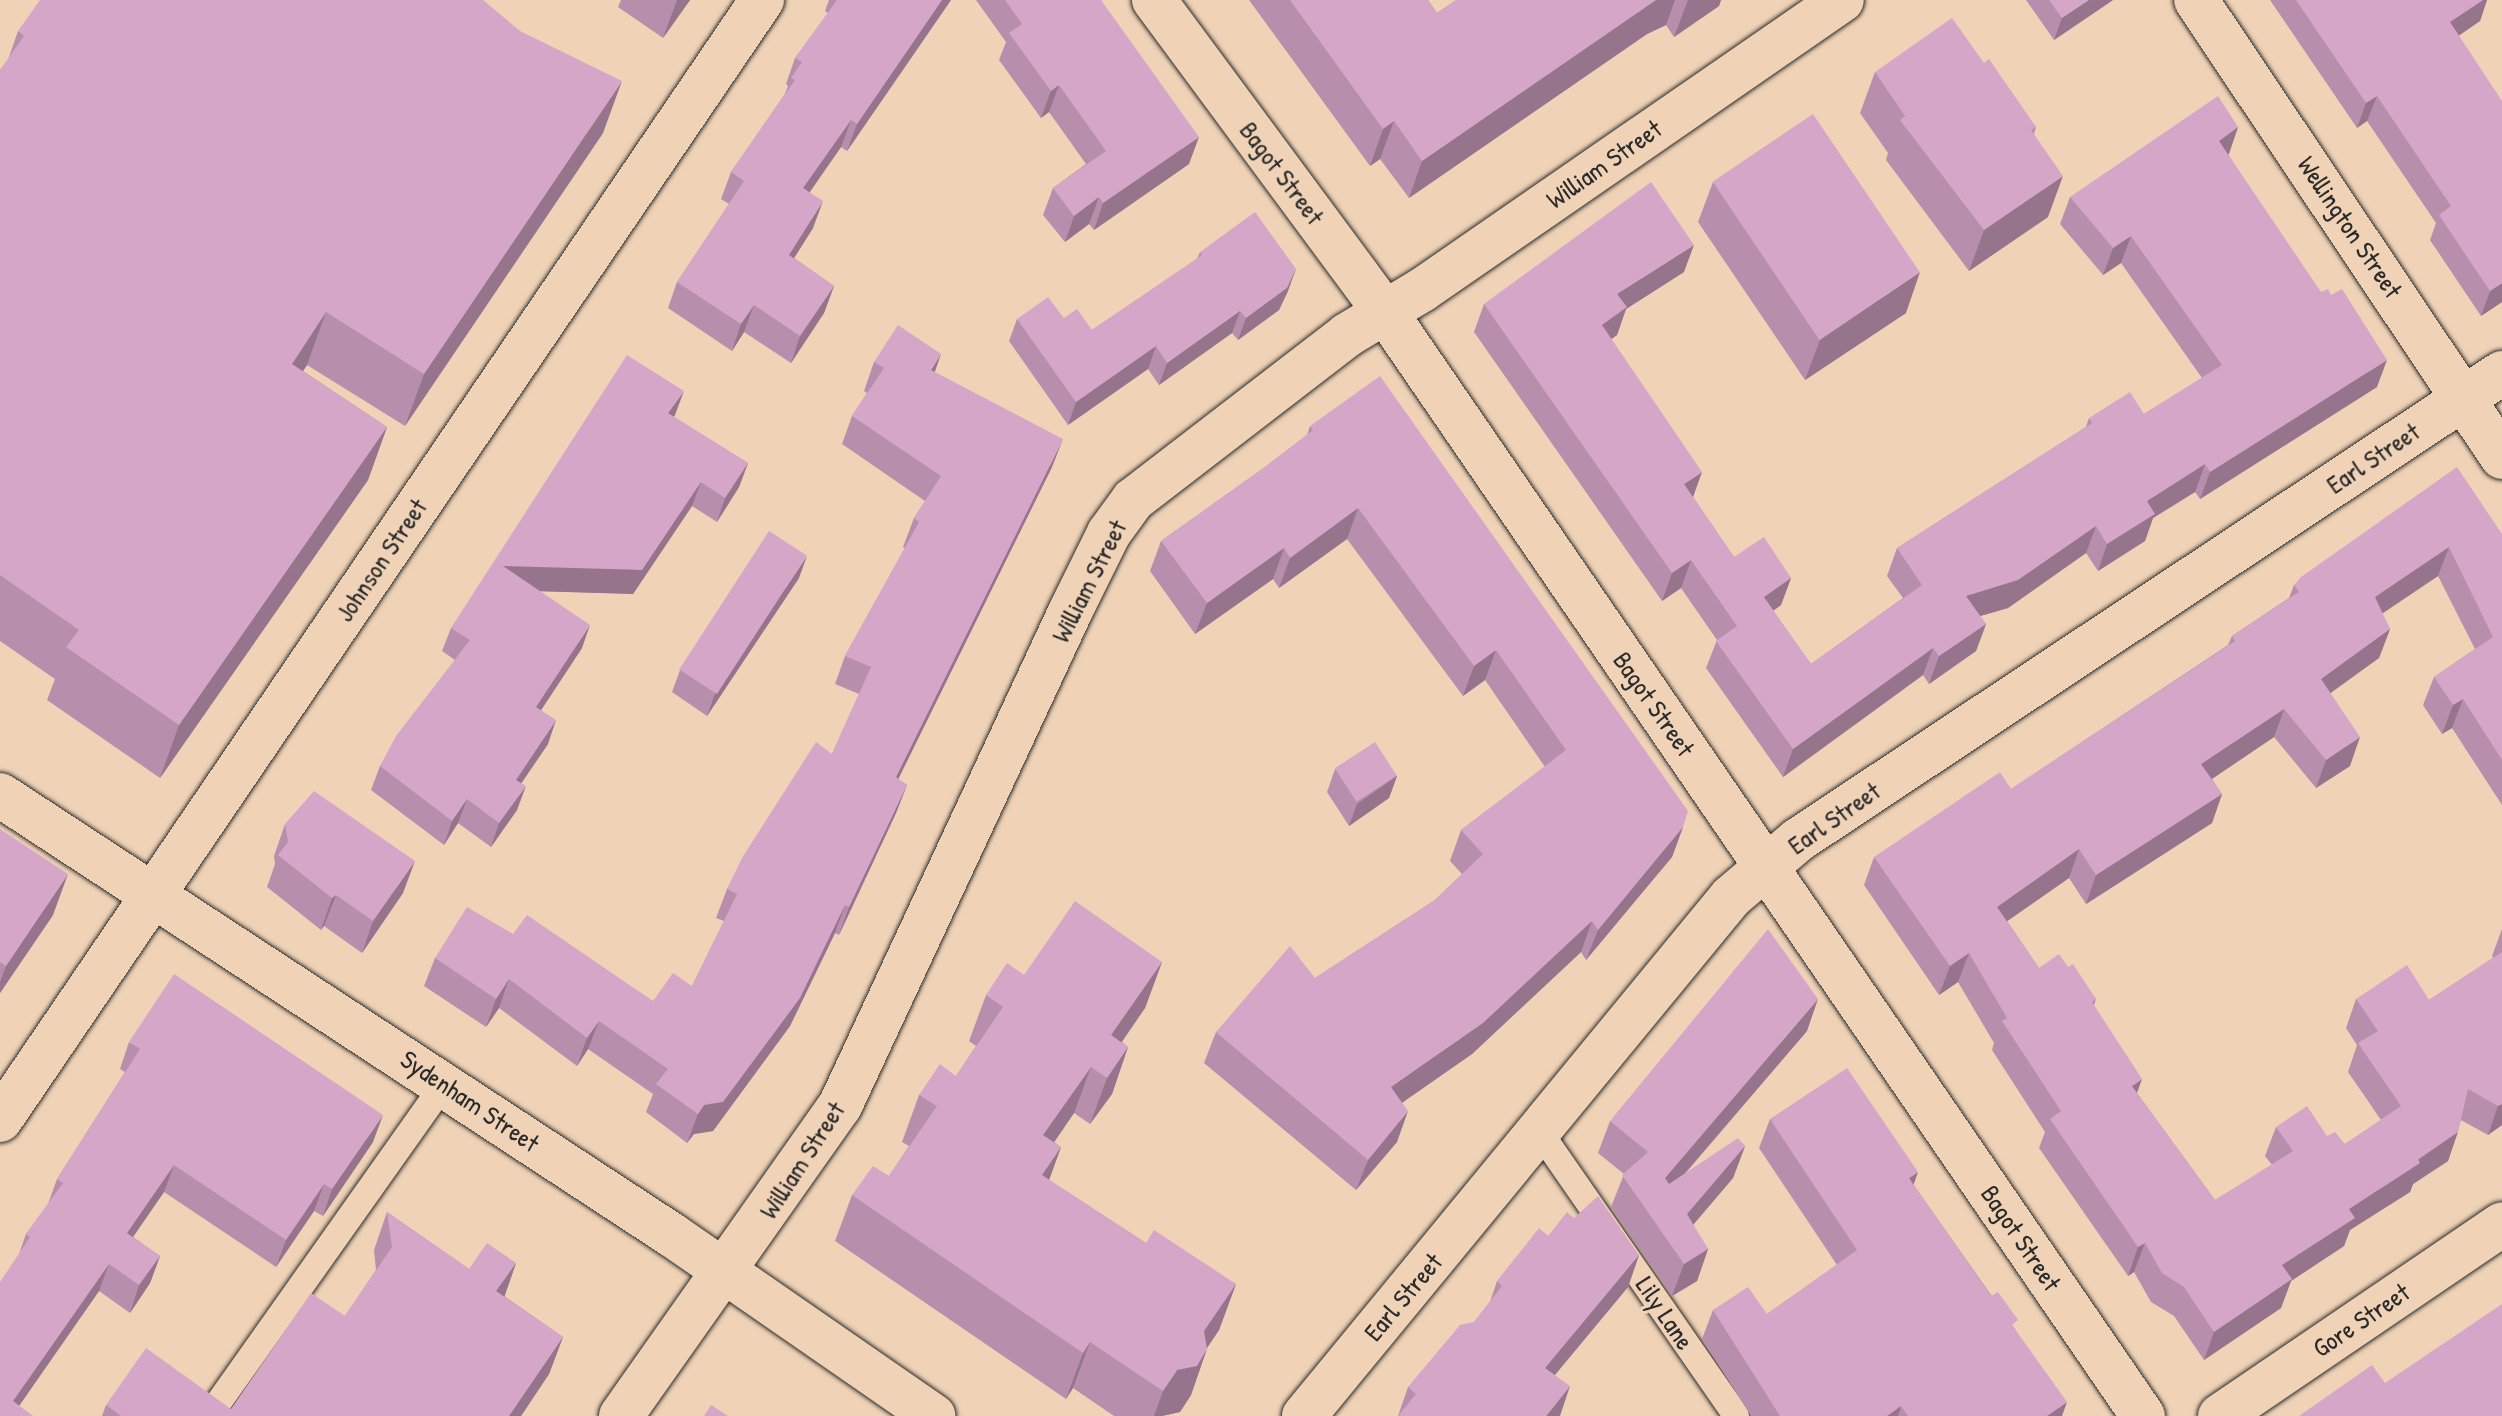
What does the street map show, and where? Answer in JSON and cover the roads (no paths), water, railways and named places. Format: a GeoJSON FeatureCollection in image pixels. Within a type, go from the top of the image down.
{"type":"FeatureCollection","features":[{"type":"Feature","properties":{"kind":"street","name":"Johnson Street"},"geometry":{"type":"LineString","coordinates":[[0,1120],[762,0]]}},
{"type":"Feature","properties":{"kind":"street","name":"Bagot Street"},"geometry":{"type":"LineString","coordinates":[[1154,0],[1386,313],[2143,1416]]}},
{"type":"Feature","properties":{"kind":"street","name":"William Street"},"geometry":{"type":"LineString","coordinates":[[621,1416],[840,1106],[1109,533],[1154,480],[1347,335],[1386,313],[1842,0]]}},
{"type":"Feature","properties":{"kind":"street","name":"Wellington Street"},"geometry":{"type":"LineString","coordinates":[[2196,0],[2502,457]]}},
{"type":"Feature","properties":{"kind":"street","name":"Earl Street"},"geometry":{"type":"LineString","coordinates":[[1304,1416],[1712,917],[1798,840],[2502,373]]}},
{"type":"Feature","properties":{"kind":"street","name":"Sydenham Street"},"geometry":{"type":"LineString","coordinates":[[0,795],[155,893],[444,1084],[724,1271],[933,1416]]}},
{"type":"Feature","properties":{"kind":"street","name":"Gore Street"},"geometry":{"type":"LineString","coordinates":[[2220,1416],[2502,1224]]}},
{"type":"Feature","properties":{"kind":"lane"},"geometry":{"type":"LineString","coordinates":[[209,1416],[444,1084]]}},
{"type":"Feature","properties":{"kind":"lane","name":"Lily Lane"},"geometry":{"type":"LineString","coordinates":[[1539,1131],[1736,1416]]}}]}
